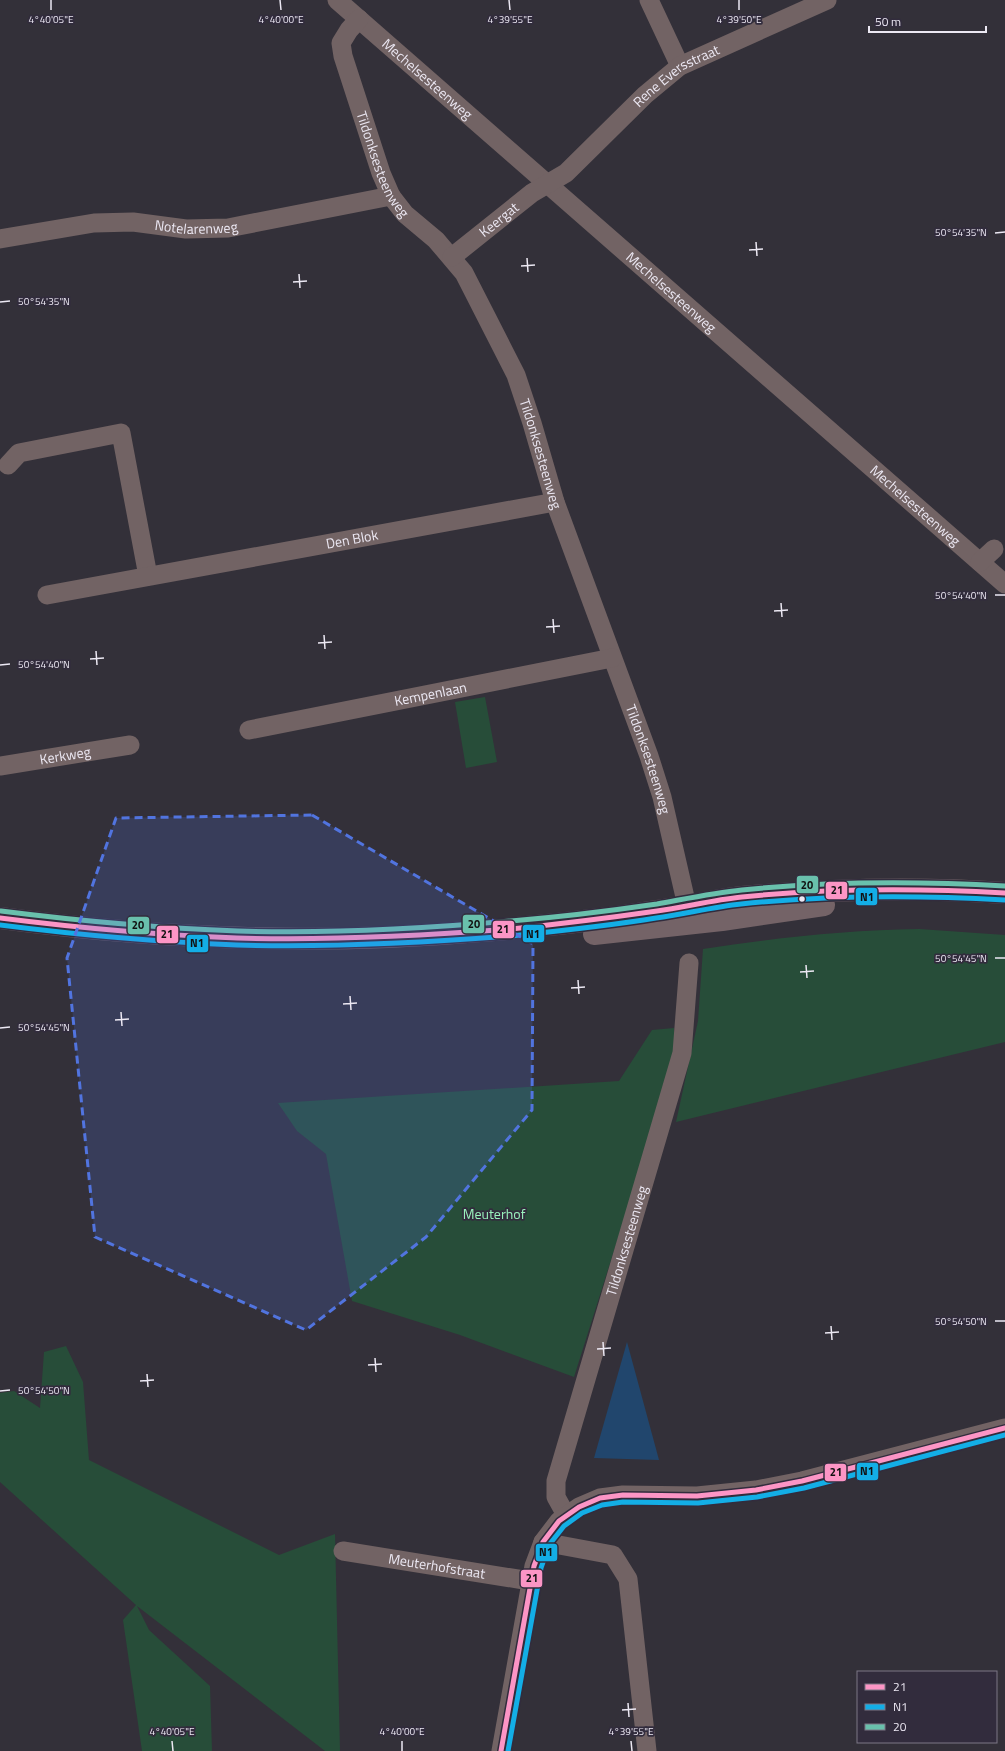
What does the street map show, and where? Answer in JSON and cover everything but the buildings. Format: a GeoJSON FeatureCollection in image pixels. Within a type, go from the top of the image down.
{"type":"FeatureCollection","features":[{"type":"Feature","properties":{"kind":"main road"},"geometry":{"type":"LineString","coordinates":[[0,930],[88,940],[196,948],[309,950],[391,948],[576,935],[691,915],[740,897],[824,891],[919,890],[1005,893]]}},
{"type":"Feature","properties":{"kind":"main road"},"geometry":{"type":"LineString","coordinates":[[0,918],[66,927],[131,932],[260,938],[337,938],[482,931],[602,919],[691,915],[843,903],[928,901],[1005,904]]}},
{"type":"Feature","properties":{"kind":"street","name":"Mechelsesteenweg"},"geometry":{"type":"LineString","coordinates":[[337,0],[1005,584]]}},
{"type":"Feature","properties":{"kind":"street"},"geometry":{"type":"LineString","coordinates":[[649,0],[680,66]]}},
{"type":"Feature","properties":{"kind":"street","name":"Rene Eversstraat"},"geometry":{"type":"LineString","coordinates":[[548,184],[566,173],[646,95],[680,66],[827,0]]}},
{"type":"Feature","properties":{"kind":"street","name":"Tildonksesteenweg"},"geometry":{"type":"LineString","coordinates":[[359,19],[349,30],[341,43],[343,56],[381,173],[391,196],[405,214],[436,240],[452,257],[464,273],[516,375],[556,502],[649,756],[662,797],[691,915]]}},
{"type":"Feature","properties":{"kind":"street","name":"Keergat"},"geometry":{"type":"LineString","coordinates":[[452,257],[532,193],[548,184]]}},
{"type":"Feature","properties":{"kind":"street","name":"Notelarenweg"},"geometry":{"type":"LineString","coordinates":[[0,239],[94,223],[133,222],[186,230],[228,228],[391,196]]}},
{"type":"Feature","properties":{"kind":"street"},"geometry":{"type":"LineString","coordinates":[[8,465],[18,453],[121,433],[148,576]]}},
{"type":"Feature","properties":{"kind":"street","name":"Den Blok"},"geometry":{"type":"LineString","coordinates":[[47,595],[556,502]]}},
{"type":"Feature","properties":{"kind":"street"},"geometry":{"type":"LineString","coordinates":[[980,562],[994,549]]}},
{"type":"Feature","properties":{"kind":"street","name":"Kempenlaan"},"geometry":{"type":"LineString","coordinates":[[249,730],[612,658]]}},
{"type":"Feature","properties":{"kind":"street","name":"Kerkweg"},"geometry":{"type":"LineString","coordinates":[[0,766],[130,745]]}},
{"type":"Feature","properties":{"kind":"street","name":"Tildonksesteenweg"},"geometry":{"type":"LineString","coordinates":[[566,1515],[556,1497],[556,1481],[682,1053],[689,963]]}},
{"type":"Feature","properties":{"kind":"street"},"geometry":{"type":"LineString","coordinates":[[501,1751],[530,1581],[543,1542],[552,1528],[566,1515],[589,1502],[611,1496],[697,1496],[756,1490],[778,1486],[1005,1428]]}},
{"type":"Feature","properties":{"kind":"street"},"geometry":{"type":"LineString","coordinates":[[543,1542],[613,1555],[628,1579],[647,1751]]}},
{"type":"Feature","properties":{"kind":"street","name":"Meuterhofstraat"},"geometry":{"type":"LineString","coordinates":[[343,1551],[530,1581]]}},
{"type":"Feature","properties":{"kind":"highlighted area"},"geometry":{"type":"Polygon","coordinates":[[[312,815],[533,944],[532,1110],[426,1237],[306,1330],[95,1237],[67,958],[116,818],[312,815]]]}},
{"type":"Feature","properties":{"kind":"green space"},"geometry":{"type":"Polygon","coordinates":[[[485,697],[497,762],[466,768],[455,702],[485,697]]]}},
{"type":"Feature","properties":{"kind":"green space"},"geometry":{"type":"Polygon","coordinates":[[[919,929],[1005,935],[1005,1042],[676,1122],[698,1021],[703,949],[811,935],[919,929]]]}},
{"type":"Feature","properties":{"kind":"green space","name":"Meuterhof"},"geometry":{"type":"Polygon","coordinates":[[[674,1028],[674,1061],[574,1377],[460,1335],[352,1301],[326,1154],[297,1131],[278,1103],[619,1081],[652,1030],[674,1028]]]}},
{"type":"Feature","properties":{"kind":"green space"},"geometry":{"type":"Polygon","coordinates":[[[66,1346],[83,1382],[89,1460],[279,1555],[335,1534],[340,1751],[325,1751],[137,1606],[149,1630],[210,1686],[212,1751],[142,1751],[123,1620],[136,1605],[0,1482],[0,1393],[14,1391],[40,1408],[44,1352],[66,1346]]]}},
{"type":"Feature","properties":{"kind":"water"},"geometry":{"type":"Polygon","coordinates":[[[627,1342],[659,1460],[594,1458],[627,1342]]]}},
{"type":"Feature","properties":{"kind":"transit line","name":"20"},"geometry":{"type":"LineString","coordinates":[[1,911],[149,926],[238,931],[306,932],[374,930],[548,918],[657,904],[731,891],[775,887],[840,883],[939,883],[1005,886]]}},
{"type":"Feature","properties":{"kind":"transit line","name":"21"},"geometry":{"type":"LineString","coordinates":[[0,918],[148,933],[237,938],[306,939],[409,936],[511,929],[620,916],[731,898],[775,894],[840,890],[939,890],[1005,893]]}},
{"type":"Feature","properties":{"kind":"transit line","name":"N1"},"geometry":{"type":"LineString","coordinates":[[0,925],[148,940],[237,945],[305,946],[408,943],[511,936],[620,923],[730,905],[774,901],[840,897],[939,897],[1005,900]]}},
{"type":"Feature","properties":{"kind":"transit line","name":"21"},"geometry":{"type":"LineString","coordinates":[[501,1751],[534,1566],[543,1542],[559,1521],[579,1507],[600,1498],[623,1495],[697,1496],[756,1490],[802,1481],[1005,1428]]}},
{"type":"Feature","properties":{"kind":"transit line","name":"N1"},"geometry":{"type":"LineString","coordinates":[[508,1751],[541,1568],[549,1545],[564,1526],[582,1513],[602,1505],[623,1502],[698,1503],[757,1497],[804,1488],[1005,1435]]}}]}
